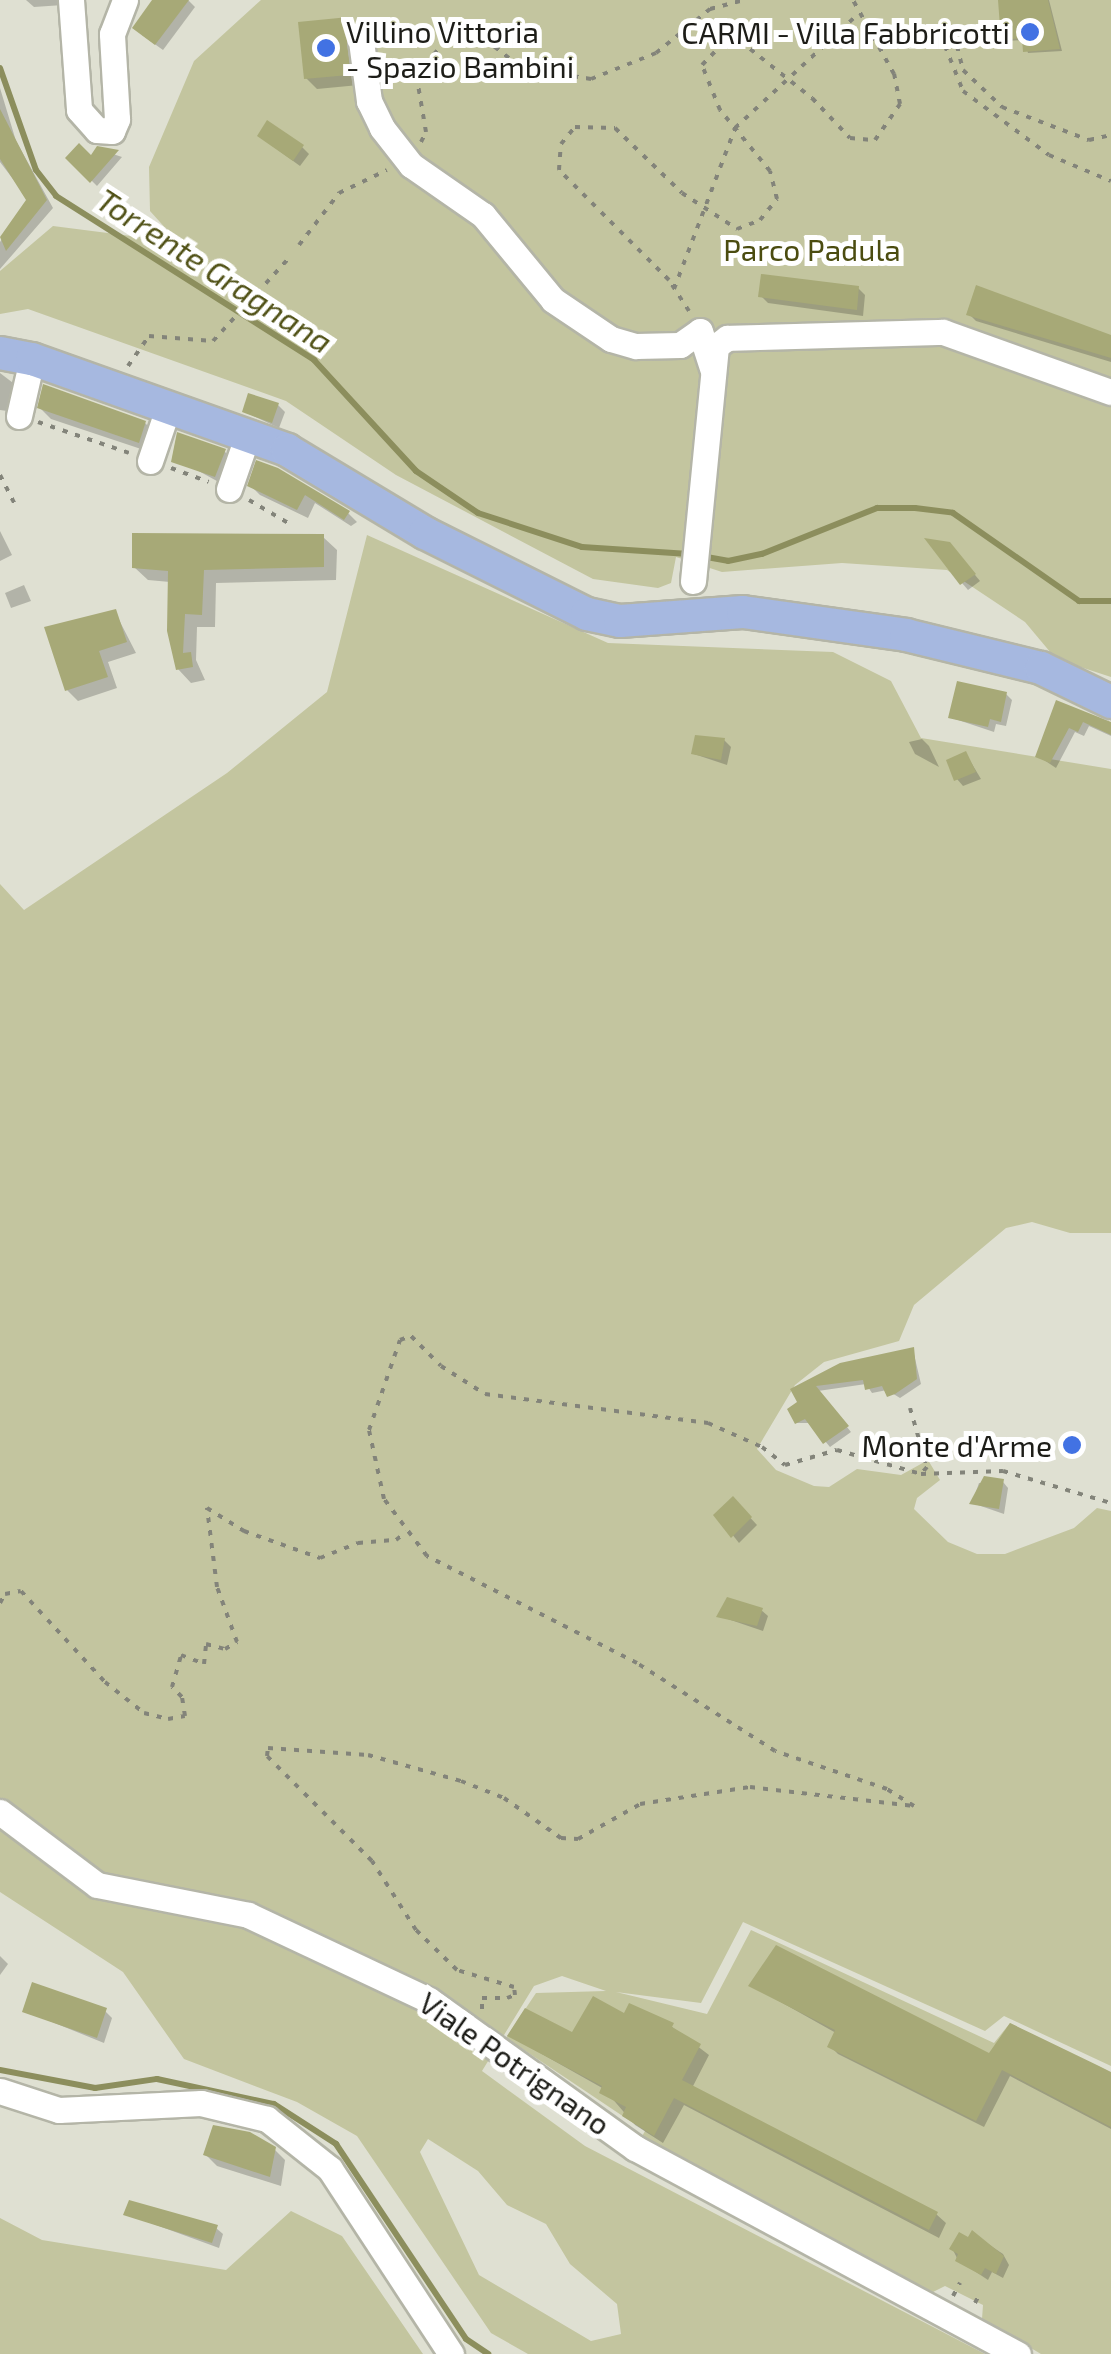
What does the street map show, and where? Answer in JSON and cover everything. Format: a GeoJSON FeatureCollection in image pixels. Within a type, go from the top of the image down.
{"type":"FeatureCollection","features":[{"type":"Feature","properties":{"kind":"main road"},"geometry":{"type":"LineString","coordinates":[[16,356],[248,434],[587,614],[620,621],[742,612],[906,634],[1041,668],[1111,702]]}},
{"type":"Feature","properties":{"kind":"street"},"geometry":{"type":"LineString","coordinates":[[72,0],[79,110],[97,130],[112,131],[117,119],[112,34],[125,0]]}},
{"type":"Feature","properties":{"kind":"street"},"geometry":{"type":"LineString","coordinates":[[361,41],[368,101],[410,165],[482,215],[553,300],[599,333],[646,346],[680,344],[700,331],[714,382]]}},
{"type":"Feature","properties":{"kind":"street"},"geometry":{"type":"LineString","coordinates":[[693,582],[716,346],[728,338],[943,332],[1111,392]]}},
{"type":"Feature","properties":{"kind":"street"},"geometry":{"type":"LineString","coordinates":[[16,356],[19,416]]}},
{"type":"Feature","properties":{"kind":"street"},"geometry":{"type":"LineString","coordinates":[[150,461],[168,408]]}},
{"type":"Feature","properties":{"kind":"street"},"geometry":{"type":"LineString","coordinates":[[229,489],[248,434]]}},
{"type":"Feature","properties":{"kind":"street","name":"Viale Potrignano"},"geometry":{"type":"LineString","coordinates":[[0,1812],[97,1886],[248,1915],[429,2000],[635,2148],[1018,2354]]}},
{"type":"Feature","properties":{"kind":"street"},"geometry":{"type":"LineString","coordinates":[[0,2091],[59,2110],[136,2104],[231,2108],[267,2119],[330,2169],[451,2354]]}},
{"type":"Feature","properties":{"kind":"path"},"geometry":{"type":"LineString","coordinates":[[299,245],[339,193],[368,173],[410,165],[426,132],[416,73],[455,32],[474,32],[522,68],[592,80],[656,53],[710,9],[743,0]]}},
{"type":"Feature","properties":{"kind":"path"},"geometry":{"type":"LineString","coordinates":[[700,331],[674,288],[559,170],[561,144],[575,127],[615,128],[704,208],[737,229],[760,220],[778,199],[770,171],[735,128],[702,65],[710,50],[726,40],[740,42],[785,76],[850,138],[876,140],[900,104],[894,74],[853,0]]}},
{"type":"Feature","properties":{"kind":"path"},"geometry":{"type":"LineString","coordinates":[[674,288],[735,128],[785,76],[858,14]]}},
{"type":"Feature","properties":{"kind":"path"},"geometry":{"type":"LineString","coordinates":[[945,46],[963,91],[1049,155],[1111,180]]}},
{"type":"Feature","properties":{"kind":"path"},"geometry":{"type":"LineString","coordinates":[[956,46],[964,70],[1002,107],[1089,140],[1111,136]]}},
{"type":"Feature","properties":{"kind":"path"},"geometry":{"type":"LineString","coordinates":[[121,391],[140,340],[212,341],[289,258]]}},
{"type":"Feature","properties":{"kind":"path"},"geometry":{"type":"LineString","coordinates":[[19,416],[229,489],[288,522]]}},
{"type":"Feature","properties":{"kind":"path"},"geometry":{"type":"LineString","coordinates":[[0,475],[15,505]]}},
{"type":"Feature","properties":{"kind":"path"},"geometry":{"type":"LineString","coordinates":[[498,2048],[478,2004],[482,1998],[515,1995],[514,1987],[458,1970],[416,1930],[372,1862],[267,1756],[268,1748],[368,1755],[462,1780],[504,1798],[561,1838],[578,1839],[640,1804],[750,1787],[914,1806],[887,1788],[774,1751],[600,1642],[449,1572],[406,1532],[384,1499],[369,1430],[392,1352],[411,1336],[441,1366],[485,1394],[708,1423],[785,1465],[836,1450],[922,1474],[1003,1471],[1111,1503]]}},
{"type":"Feature","properties":{"kind":"path"},"geometry":{"type":"LineString","coordinates":[[910,1408],[927,1467],[922,1474]]}},
{"type":"Feature","properties":{"kind":"path"},"geometry":{"type":"LineString","coordinates":[[0,1604],[5,1594],[21,1592],[105,1682],[144,1713],[168,1719],[185,1716],[172,1687],[182,1655],[204,1664],[206,1644],[225,1649],[236,1642],[216,1587],[207,1508],[244,1532],[320,1558],[358,1542],[396,1540],[406,1532]]}},
{"type":"Feature","properties":{"kind":"green space","name":"Parco Padula"},"geometry":{"type":"Polygon","coordinates":[[[261,0],[1111,0],[1111,677],[1056,659],[1025,622],[947,570],[842,563],[722,572],[676,557],[671,583],[658,588],[593,579],[396,475],[286,401],[28,309],[0,314],[0,271],[53,226],[178,242],[150,211],[149,167],[194,61],[261,0]]]}},
{"type":"Feature","properties":{"kind":"green space"},"geometry":{"type":"Polygon","coordinates":[[[367,535],[608,643],[833,652],[891,681],[921,738],[1111,769],[1111,1233],[1070,1233],[1032,1222],[1006,1228],[914,1305],[899,1341],[824,1362],[795,1385],[757,1449],[776,1470],[814,1486],[829,1487],[857,1469],[901,1475],[928,1460],[940,1480],[917,1498],[914,1509],[948,1542],[977,1554],[1005,1554],[1074,1528],[1097,1508],[1111,1511],[1111,2066],[1004,2016],[985,2031],[743,1922],[701,2003],[616,1992],[707,2014],[751,1930],[994,2043],[1010,2023],[1111,2077],[1111,2354],[1041,2354],[982,2319],[983,2305],[945,2286],[933,2292],[640,2140],[645,2131],[506,2038],[536,1993],[606,1991],[562,1976],[534,1986],[482,2071],[585,2146],[985,2354],[528,2354],[491,2333],[357,2136],[297,2102],[184,2059],[123,1972],[0,1892],[0,884],[24,910],[227,773],[327,692],[367,535]],[[428,2139],[420,2152],[479,2275],[591,2341],[621,2334],[617,2304],[570,2264],[546,2224],[507,2205],[478,2171],[428,2139]]]}},
{"type":"Feature","properties":{"kind":"green space"},"geometry":{"type":"Polygon","coordinates":[[[291,2211],[342,2236],[423,2354],[0,2354],[0,2218],[42,2240],[226,2270],[291,2211]]]}},
{"type":"Feature","properties":{"kind":"building"},"geometry":{"type":"Polygon","coordinates":[[[152,0],[189,0],[155,45],[132,28],[152,0]]]}},
{"type":"Feature","properties":{"kind":"building","name":"CARMI - Villa Fabbricotti"},"geometry":{"type":"Polygon","coordinates":[[[998,0],[1048,0],[1060,49],[1023,52],[1022,38],[1001,40],[998,0]]]}},
{"type":"Feature","properties":{"kind":"building","name":"Villino Vittoria - Spazio Bambini"},"geometry":{"type":"Polygon","coordinates":[[[349,17],[349,75],[304,79],[298,22],[349,17]]]}},
{"type":"Feature","properties":{"kind":"building"},"geometry":{"type":"Polygon","coordinates":[[[0,109],[47,200],[6,251],[0,237],[26,200],[0,159],[0,109]]]}},
{"type":"Feature","properties":{"kind":"building"},"geometry":{"type":"Polygon","coordinates":[[[267,120],[304,145],[293,161],[257,136],[267,120]]]}},
{"type":"Feature","properties":{"kind":"building"},"geometry":{"type":"Polygon","coordinates":[[[79,143],[91,155],[97,146],[119,150],[90,183],[65,158],[79,143]]]}},
{"type":"Feature","properties":{"kind":"building"},"geometry":{"type":"Polygon","coordinates":[[[761,274],[859,286],[857,310],[758,297],[761,274]]]}},
{"type":"Feature","properties":{"kind":"building"},"geometry":{"type":"Polygon","coordinates":[[[976,285],[1111,335],[1111,358],[966,315],[976,285]]]}},
{"type":"Feature","properties":{"kind":"building"},"geometry":{"type":"Polygon","coordinates":[[[43,384],[146,421],[139,443],[37,408],[43,384]]]}},
{"type":"Feature","properties":{"kind":"building"},"geometry":{"type":"Polygon","coordinates":[[[248,393],[279,403],[272,423],[242,412],[248,393]]]}},
{"type":"Feature","properties":{"kind":"building"},"geometry":{"type":"Polygon","coordinates":[[[177,432],[226,449],[215,477],[171,462],[177,432]]]}},
{"type":"Feature","properties":{"kind":"building"},"geometry":{"type":"Polygon","coordinates":[[[256,460],[278,468],[350,511],[344,520],[305,495],[297,510],[247,486],[256,460]]]}},
{"type":"Feature","properties":{"kind":"building"},"geometry":{"type":"Polygon","coordinates":[[[132,533],[324,534],[324,567],[204,570],[202,615],[185,614],[183,653],[191,652],[193,667],[176,670],[167,631],[168,571],[132,568],[132,533]]]}},
{"type":"Feature","properties":{"kind":"building"},"geometry":{"type":"Polygon","coordinates":[[[924,538],[950,542],[976,574],[960,585],[924,538]]]}},
{"type":"Feature","properties":{"kind":"building"},"geometry":{"type":"Polygon","coordinates":[[[116,609],[127,642],[99,651],[108,677],[65,691],[44,627],[116,609]]]}},
{"type":"Feature","properties":{"kind":"building"},"geometry":{"type":"Polygon","coordinates":[[[957,681],[1007,692],[1001,722],[990,719],[988,727],[948,718],[957,681]]]}},
{"type":"Feature","properties":{"kind":"building"},"geometry":{"type":"Polygon","coordinates":[[[1056,700],[1111,722],[1111,735],[1083,722],[1078,732],[1069,728],[1050,763],[1035,757],[1056,700]]]}},
{"type":"Feature","properties":{"kind":"building"},"geometry":{"type":"Polygon","coordinates":[[[695,735],[725,738],[721,760],[691,754],[695,735]]]}},
{"type":"Feature","properties":{"kind":"building"},"geometry":{"type":"Polygon","coordinates":[[[966,751],[976,772],[954,781],[946,760],[966,751]]]}},
{"type":"Feature","properties":{"kind":"building"},"geometry":{"type":"Polygon","coordinates":[[[914,1347],[917,1379],[895,1394],[887,1397],[882,1386],[865,1390],[863,1380],[816,1386],[849,1426],[823,1444],[805,1419],[795,1424],[787,1409],[797,1402],[790,1389],[840,1363],[914,1347]]]}},
{"type":"Feature","properties":{"kind":"building"},"geometry":{"type":"Polygon","coordinates":[[[984,1476],[1004,1479],[999,1509],[969,1504],[984,1476]]]}},
{"type":"Feature","properties":{"kind":"building"},"geometry":{"type":"Polygon","coordinates":[[[733,1496],[752,1517],[731,1538],[713,1515],[733,1496]]]}},
{"type":"Feature","properties":{"kind":"building"},"geometry":{"type":"Polygon","coordinates":[[[727,1597],[763,1608],[757,1626],[716,1617],[727,1597]]]}},
{"type":"Feature","properties":{"kind":"building"},"geometry":{"type":"Polygon","coordinates":[[[776,1945],[989,2053],[1010,2023],[1111,2072],[1111,2127],[1002,2070],[976,2121],[827,2047],[835,2030],[748,1986],[776,1945]]]}},
{"type":"Feature","properties":{"kind":"building"},"geometry":{"type":"Polygon","coordinates":[[[32,1982],[107,2008],[97,2038],[22,2012],[32,1982]]]}},
{"type":"Feature","properties":{"kind":"building"},"geometry":{"type":"Polygon","coordinates":[[[593,1996],[624,2013],[629,2003],[674,2023],[672,2027],[701,2044],[682,2080],[938,2212],[929,2230],[674,2098],[654,2136],[622,2116],[626,2107],[599,2093],[602,2086],[507,2036],[525,2008],[572,2032],[593,1996]]]}},
{"type":"Feature","properties":{"kind":"building"},"geometry":{"type":"Polygon","coordinates":[[[213,2125],[250,2132],[276,2147],[270,2177],[203,2155],[213,2125]]]}},
{"type":"Feature","properties":{"kind":"building"},"geometry":{"type":"Polygon","coordinates":[[[129,2200],[218,2225],[212,2243],[123,2215],[129,2200]]]}},
{"type":"Feature","properties":{"kind":"building"},"geometry":{"type":"Polygon","coordinates":[[[972,2230],[1004,2256],[996,2274],[985,2268],[981,2275],[955,2261],[958,2254],[949,2249],[959,2232],[968,2237],[972,2230]]]}},
{"type":"Feature","properties":{"kind":"waterway","name":"Torrente Gragnana"},"geometry":{"type":"LineString","coordinates":[[0,68],[36,170],[56,196],[314,360],[416,471],[478,513],[582,547],[689,554]]}},
{"type":"Feature","properties":{"kind":"waterway","name":"Torrente Gragnana"},"geometry":{"type":"LineString","coordinates":[[701,556],[728,561],[762,554],[877,508],[915,508],[953,513],[1079,601],[1111,601]]}},
{"type":"Feature","properties":{"kind":"waterway"},"geometry":{"type":"LineString","coordinates":[[0,2070],[95,2088],[157,2079],[274,2104],[336,2144],[466,2339],[488,2354]]}},
{"type":"Feature","properties":{"kind":"place","name":"CARMI - Villa Fabbricotti"},"geometry":{"type":"Point","coordinates":[1030,32]}},
{"type":"Feature","properties":{"kind":"place","name":"Villino Vittoria - Spazio Bambini"},"geometry":{"type":"Point","coordinates":[326,48]}},
{"type":"Feature","properties":{"kind":"place","name":"Monte d'Arme"},"geometry":{"type":"Point","coordinates":[1072,1445]}}]}
